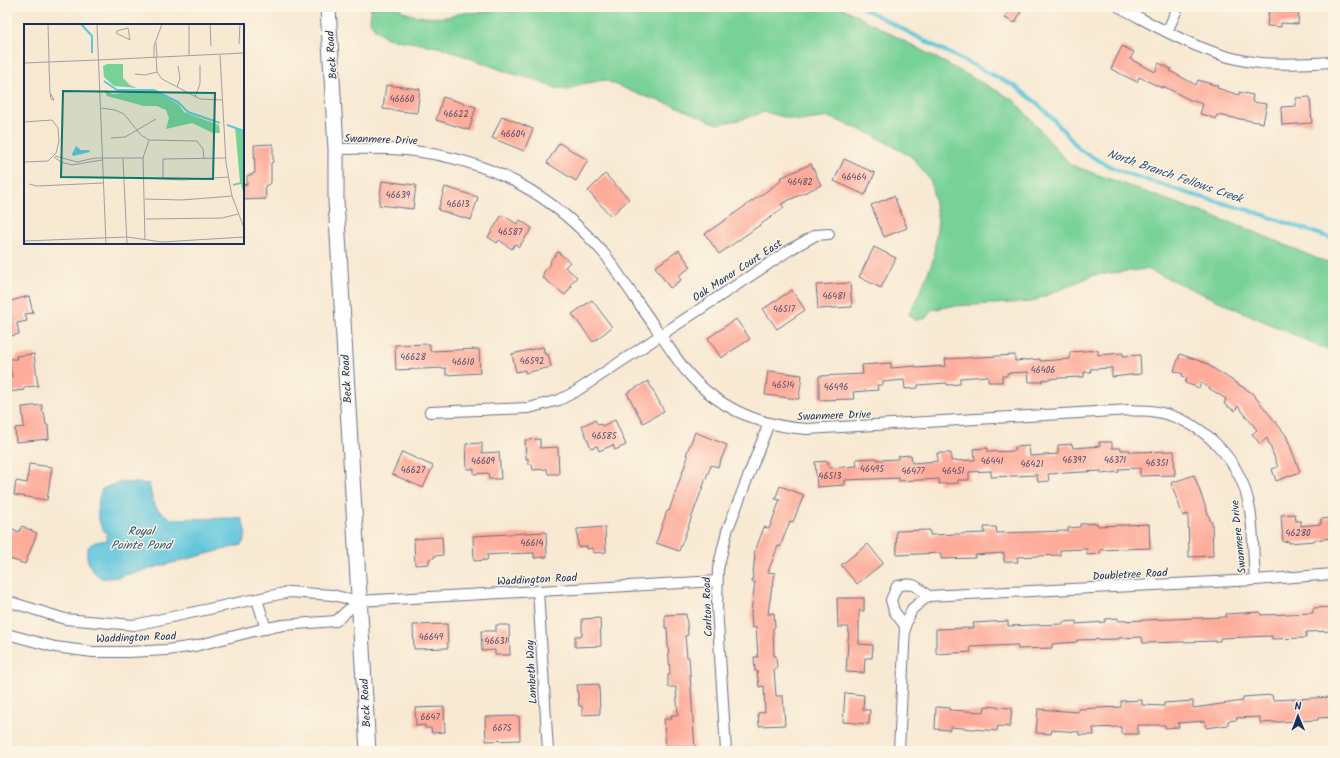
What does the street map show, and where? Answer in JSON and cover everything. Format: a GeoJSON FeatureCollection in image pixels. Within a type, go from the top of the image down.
{"type":"FeatureCollection","features":[{"type":"Feature","properties":{"kind":"main road","name":"Beck Road"},"geometry":{"type":"LineString","coordinates":[[328,7],[336,149],[336,201],[358,601],[368,751]]}},
{"type":"Feature","properties":{"kind":"street"},"geometry":{"type":"LineString","coordinates":[[1119,7],[1196,46],[1236,59],[1274,64],[1333,62]]}},
{"type":"Feature","properties":{"kind":"street"},"geometry":{"type":"LineString","coordinates":[[1167,32],[1178,7]]}},
{"type":"Feature","properties":{"kind":"street","name":"Swanmere Drive"},"geometry":{"type":"LineString","coordinates":[[336,149],[405,150],[459,159],[483,167],[523,185],[560,210],[594,242],[607,257],[687,371],[709,393],[735,410],[769,423],[788,428],[807,429],[1130,410],[1152,411],[1168,415],[1188,423],[1209,437],[1227,456],[1238,474],[1245,490],[1250,510],[1255,580]]}},
{"type":"Feature","properties":{"kind":"street","name":"Oak Manor Court East"},"geometry":{"type":"LineString","coordinates":[[430,412],[529,408],[559,400],[575,392],[791,249],[816,235],[829,234]]}},
{"type":"Feature","properties":{"kind":"street","name":"Carlton Road"},"geometry":{"type":"LineString","coordinates":[[726,751],[717,581],[718,568],[727,531],[769,423]]}},
{"type":"Feature","properties":{"kind":"street","name":"Doubletree Road"},"geometry":{"type":"LineString","coordinates":[[928,596],[1255,580],[1333,574]]}},
{"type":"Feature","properties":{"kind":"street","name":"Waddington Road"},"geometry":{"type":"LineString","coordinates":[[8,604],[65,619],[134,625],[289,592],[332,595],[358,601],[717,581]]}},
{"type":"Feature","properties":{"kind":"street"},"geometry":{"type":"LineString","coordinates":[[899,751],[905,626],[912,609],[928,596],[918,587],[909,583],[897,586],[891,600],[894,611],[905,626]]}},
{"type":"Feature","properties":{"kind":"street","name":"Lambeth Way"},"geometry":{"type":"LineString","coordinates":[[538,591],[548,751]]}},
{"type":"Feature","properties":{"kind":"street"},"geometry":{"type":"LineString","coordinates":[[257,599],[266,629]]}},
{"type":"Feature","properties":{"kind":"street","name":"Waddington Road"},"geometry":{"type":"LineString","coordinates":[[7,634],[55,647],[93,652],[167,650],[195,646],[284,625],[336,621],[358,601]]}},
{"type":"Feature","properties":{"kind":"green space"},"geometry":{"type":"Polygon","coordinates":[[[371,7],[399,7],[405,13],[433,18],[448,17],[460,13],[511,11],[541,7],[841,7],[1014,100],[1071,165],[1245,228],[1318,259],[1333,263],[1333,349],[1328,350],[1147,269],[1094,275],[1031,302],[952,306],[931,310],[926,318],[915,320],[909,314],[933,261],[938,221],[931,181],[912,157],[869,133],[829,117],[799,121],[765,112],[739,120],[717,124],[673,105],[640,95],[605,80],[581,84],[569,90],[553,88],[536,80],[510,73],[443,48],[387,38],[375,29],[370,22],[371,7]]]}},
{"type":"Feature","properties":{"kind":"water","name":"Royal Pointe Pond"},"geometry":{"type":"Polygon","coordinates":[[[120,482],[149,484],[153,503],[159,511],[172,519],[241,518],[246,532],[245,539],[241,545],[118,577],[102,578],[94,572],[88,562],[87,551],[94,543],[108,540],[106,536],[109,532],[105,532],[98,516],[99,500],[102,489],[120,482]]]}},
{"type":"Feature","properties":{"kind":"building"},"geometry":{"type":"Polygon","coordinates":[[[1010,7],[1023,7],[1015,23],[1005,18],[1010,7]]]}},
{"type":"Feature","properties":{"kind":"building"},"geometry":{"type":"Polygon","coordinates":[[[1269,7],[1299,7],[1298,24],[1281,23],[1281,27],[1267,26],[1269,7]]]}},
{"type":"Feature","properties":{"kind":"building"},"geometry":{"type":"Polygon","coordinates":[[[1122,46],[1134,52],[1130,59],[1155,72],[1159,63],[1171,69],[1170,71],[1196,85],[1198,80],[1218,86],[1217,88],[1239,95],[1239,92],[1253,95],[1252,102],[1267,104],[1263,123],[1217,115],[1216,119],[1200,114],[1203,104],[1190,100],[1163,86],[1162,88],[1139,77],[1137,82],[1111,69],[1122,46]]]}},
{"type":"Feature","properties":{"kind":"building"},"geometry":{"type":"Polygon","coordinates":[[[386,85],[420,89],[417,113],[383,109],[386,85]]]}},
{"type":"Feature","properties":{"kind":"building"},"geometry":{"type":"Polygon","coordinates":[[[443,97],[476,107],[469,130],[436,120],[443,97]]]}},
{"type":"Feature","properties":{"kind":"building"},"geometry":{"type":"Polygon","coordinates":[[[1310,97],[1312,123],[1282,125],[1281,107],[1296,106],[1296,98],[1310,97]]]}},
{"type":"Feature","properties":{"kind":"building"},"geometry":{"type":"Polygon","coordinates":[[[502,116],[533,129],[524,151],[492,138],[502,116]]]}},
{"type":"Feature","properties":{"kind":"building"},"geometry":{"type":"Polygon","coordinates":[[[559,143],[588,160],[576,181],[547,163],[559,143]]]}},
{"type":"Feature","properties":{"kind":"building"},"geometry":{"type":"Polygon","coordinates":[[[273,144],[271,183],[265,186],[266,199],[244,200],[244,185],[247,184],[247,176],[255,173],[254,145],[273,144]]]}},
{"type":"Feature","properties":{"kind":"building"},"geometry":{"type":"Polygon","coordinates":[[[844,159],[875,173],[865,195],[834,181],[844,159]]]}},
{"type":"Feature","properties":{"kind":"building"},"geometry":{"type":"Polygon","coordinates":[[[811,164],[821,185],[781,204],[784,208],[719,254],[705,234],[781,181],[780,178],[811,164]]]}},
{"type":"Feature","properties":{"kind":"building"},"geometry":{"type":"Polygon","coordinates":[[[605,174],[629,199],[611,216],[588,191],[605,174]]]}},
{"type":"Feature","properties":{"kind":"building"},"geometry":{"type":"Polygon","coordinates":[[[382,181],[416,185],[413,209],[379,205],[382,181]]]}},
{"type":"Feature","properties":{"kind":"building"},"geometry":{"type":"Polygon","coordinates":[[[445,187],[478,197],[471,220],[438,210],[445,187]]]}},
{"type":"Feature","properties":{"kind":"building"},"geometry":{"type":"Polygon","coordinates":[[[894,196],[907,228],[884,237],[871,205],[894,196]]]}},
{"type":"Feature","properties":{"kind":"building"},"geometry":{"type":"Polygon","coordinates":[[[502,215],[517,224],[520,220],[532,228],[519,247],[515,244],[512,249],[499,240],[497,243],[488,237],[502,215]]]}},
{"type":"Feature","properties":{"kind":"building"},"geometry":{"type":"Polygon","coordinates":[[[874,247],[896,258],[881,288],[859,277],[874,247]]]}},
{"type":"Feature","properties":{"kind":"building"},"geometry":{"type":"Polygon","coordinates":[[[679,250],[691,267],[678,276],[681,280],[670,288],[655,267],[679,250]]]}},
{"type":"Feature","properties":{"kind":"building"},"geometry":{"type":"Polygon","coordinates":[[[558,252],[570,262],[565,267],[577,277],[570,285],[572,286],[565,295],[542,277],[544,275],[543,273],[551,263],[550,261],[558,252]]]}},
{"type":"Feature","properties":{"kind":"building"},"geometry":{"type":"Polygon","coordinates":[[[850,283],[852,307],[818,309],[816,285],[850,283]]]}},
{"type":"Feature","properties":{"kind":"building"},"geometry":{"type":"Polygon","coordinates":[[[792,290],[805,310],[777,329],[763,309],[792,290]]]}},
{"type":"Feature","properties":{"kind":"building"},"geometry":{"type":"Polygon","coordinates":[[[29,296],[33,313],[25,314],[27,321],[17,323],[19,334],[7,337],[7,300],[11,301],[29,296]]]}},
{"type":"Feature","properties":{"kind":"building"},"geometry":{"type":"Polygon","coordinates":[[[592,300],[612,327],[593,342],[572,314],[592,300]]]}},
{"type":"Feature","properties":{"kind":"building"},"geometry":{"type":"Polygon","coordinates":[[[736,319],[750,339],[721,358],[708,338],[736,319]]]}},
{"type":"Feature","properties":{"kind":"building"},"geometry":{"type":"Polygon","coordinates":[[[430,344],[430,351],[479,349],[480,373],[446,375],[446,368],[396,370],[395,345],[430,344]]]}},
{"type":"Feature","properties":{"kind":"building"},"geometry":{"type":"Polygon","coordinates":[[[543,347],[545,355],[548,354],[551,367],[525,373],[525,370],[516,372],[512,354],[543,347]]]}},
{"type":"Feature","properties":{"kind":"building"},"geometry":{"type":"Polygon","coordinates":[[[1098,350],[1098,355],[1123,353],[1123,356],[1140,355],[1141,374],[1112,377],[1112,368],[1090,369],[1091,372],[1084,372],[1084,377],[1058,378],[1042,380],[1042,382],[1029,382],[1028,372],[1007,373],[1007,376],[1002,376],[1002,382],[988,382],[988,376],[960,378],[960,384],[947,385],[947,383],[918,385],[918,388],[905,389],[904,380],[883,382],[883,385],[877,385],[878,390],[853,392],[854,399],[819,400],[819,376],[863,374],[862,365],[891,363],[891,368],[916,366],[916,368],[946,366],[945,359],[1015,355],[1015,361],[1040,359],[1040,361],[1070,359],[1070,352],[1098,350]]]}},
{"type":"Feature","properties":{"kind":"building"},"geometry":{"type":"Polygon","coordinates":[[[34,354],[38,386],[24,387],[24,390],[8,392],[7,377],[12,377],[9,359],[17,359],[16,356],[34,354]]]}},
{"type":"Feature","properties":{"kind":"building"},"geometry":{"type":"Polygon","coordinates":[[[1180,354],[1208,364],[1252,393],[1286,435],[1300,472],[1276,481],[1272,469],[1278,467],[1267,438],[1260,444],[1252,434],[1257,430],[1238,406],[1235,411],[1224,404],[1226,399],[1201,383],[1199,388],[1185,383],[1187,378],[1182,376],[1183,374],[1174,371],[1180,354]]]}},
{"type":"Feature","properties":{"kind":"building"},"geometry":{"type":"Polygon","coordinates":[[[768,371],[802,375],[799,399],[765,395],[768,371]]]}},
{"type":"Feature","properties":{"kind":"building"},"geometry":{"type":"Polygon","coordinates":[[[648,381],[664,411],[643,423],[627,393],[648,381]]]}},
{"type":"Feature","properties":{"kind":"building"},"geometry":{"type":"Polygon","coordinates":[[[42,405],[42,412],[44,412],[46,425],[48,425],[49,439],[16,442],[15,428],[24,427],[22,407],[42,405]]]}},
{"type":"Feature","properties":{"kind":"building"},"geometry":{"type":"Polygon","coordinates":[[[595,420],[598,425],[601,424],[602,426],[615,420],[626,445],[615,450],[613,445],[599,451],[597,446],[591,448],[582,426],[595,420]]]}},
{"type":"Feature","properties":{"kind":"building"},"geometry":{"type":"Polygon","coordinates":[[[695,432],[727,445],[718,467],[711,465],[679,551],[656,543],[667,511],[669,511],[688,456],[686,455],[695,432]]]}},
{"type":"Feature","properties":{"kind":"building"},"geometry":{"type":"Polygon","coordinates":[[[540,439],[540,448],[558,447],[559,474],[548,474],[547,469],[533,470],[532,464],[528,464],[528,458],[526,459],[525,440],[540,439]]]}},
{"type":"Feature","properties":{"kind":"building"},"geometry":{"type":"Polygon","coordinates":[[[1099,442],[1112,442],[1112,448],[1130,450],[1130,452],[1174,451],[1175,475],[1140,476],[1140,468],[1119,469],[1119,472],[1101,474],[1101,471],[1048,474],[1049,481],[1038,482],[1037,475],[991,477],[991,471],[969,472],[969,480],[958,480],[958,483],[939,484],[939,479],[899,481],[899,478],[845,480],[845,485],[817,487],[815,462],[828,461],[829,468],[857,466],[856,459],[898,459],[898,456],[911,455],[912,463],[938,461],[937,453],[951,453],[951,461],[975,460],[974,449],[988,448],[988,452],[1015,451],[1015,447],[1029,446],[1030,456],[1058,454],[1058,445],[1072,444],[1073,448],[1100,446],[1099,442]]]}},
{"type":"Feature","properties":{"kind":"building"},"geometry":{"type":"Polygon","coordinates":[[[482,443],[482,453],[499,452],[501,479],[489,479],[488,473],[474,474],[474,469],[467,469],[466,444],[482,443]]]}},
{"type":"Feature","properties":{"kind":"building"},"geometry":{"type":"Polygon","coordinates":[[[402,452],[433,466],[423,488],[392,474],[402,452]]]}},
{"type":"Feature","properties":{"kind":"building"},"geometry":{"type":"Polygon","coordinates":[[[29,464],[52,467],[47,500],[14,495],[16,481],[27,483],[29,464]]]}},
{"type":"Feature","properties":{"kind":"building"},"geometry":{"type":"Polygon","coordinates":[[[1194,475],[1212,522],[1213,556],[1189,557],[1188,514],[1183,516],[1171,483],[1194,475]]]}},
{"type":"Feature","properties":{"kind":"building"},"geometry":{"type":"Polygon","coordinates":[[[780,486],[804,495],[793,522],[790,521],[780,547],[778,546],[768,572],[775,573],[768,614],[774,613],[774,656],[776,656],[777,669],[774,670],[776,696],[783,696],[785,725],[759,726],[758,713],[765,712],[764,686],[759,687],[757,671],[755,671],[754,657],[758,657],[756,627],[752,628],[751,612],[755,582],[752,582],[754,554],[764,527],[769,529],[780,500],[775,499],[780,486]]]}},
{"type":"Feature","properties":{"kind":"building"},"geometry":{"type":"Polygon","coordinates":[[[1295,514],[1296,521],[1301,521],[1301,526],[1321,524],[1321,519],[1333,518],[1333,538],[1289,543],[1289,541],[1283,542],[1281,515],[1295,514]]]}},
{"type":"Feature","properties":{"kind":"building"},"geometry":{"type":"Polygon","coordinates":[[[1097,523],[1098,526],[1149,524],[1150,548],[1100,550],[1100,554],[1087,555],[1087,549],[1060,550],[1060,555],[1017,557],[1018,562],[1004,562],[1004,553],[975,555],[975,558],[941,559],[941,553],[897,555],[896,531],[930,530],[930,535],[985,533],[984,527],[996,527],[997,533],[1068,531],[1068,528],[1080,527],[1080,524],[1097,523]]]}},
{"type":"Feature","properties":{"kind":"building"},"geometry":{"type":"Polygon","coordinates":[[[22,526],[37,533],[25,564],[7,558],[7,541],[13,529],[19,532],[22,526]]]}},
{"type":"Feature","properties":{"kind":"building"},"geometry":{"type":"Polygon","coordinates":[[[605,527],[606,552],[593,553],[593,548],[587,549],[587,546],[578,547],[577,529],[605,527]]]}},
{"type":"Feature","properties":{"kind":"building"},"geometry":{"type":"Polygon","coordinates":[[[546,532],[547,557],[534,558],[534,553],[502,554],[487,555],[488,560],[474,561],[473,536],[546,532]]]}},
{"type":"Feature","properties":{"kind":"building"},"geometry":{"type":"Polygon","coordinates":[[[442,537],[443,555],[434,556],[434,558],[429,559],[429,564],[415,565],[414,539],[442,537]]]}},
{"type":"Feature","properties":{"kind":"building"},"geometry":{"type":"Polygon","coordinates":[[[868,544],[883,563],[857,584],[841,565],[868,544]]]}},
{"type":"Feature","properties":{"kind":"building"},"geometry":{"type":"Polygon","coordinates":[[[837,598],[864,598],[864,611],[859,611],[859,644],[873,645],[872,658],[865,658],[864,673],[846,672],[849,627],[838,627],[837,598]]]}},
{"type":"Feature","properties":{"kind":"building"},"geometry":{"type":"Polygon","coordinates":[[[1333,607],[1333,631],[1306,632],[1306,638],[1272,639],[1272,636],[1220,638],[1220,641],[1143,643],[1142,637],[1077,640],[1077,642],[1052,644],[1052,648],[1018,649],[1017,645],[970,647],[971,652],[936,654],[936,629],[974,628],[973,623],[1008,621],[1008,626],[1063,624],[1063,622],[1076,621],[1076,624],[1105,622],[1105,619],[1118,618],[1118,621],[1226,617],[1226,614],[1260,612],[1261,615],[1313,613],[1313,608],[1333,607]]]}},
{"type":"Feature","properties":{"kind":"building"},"geometry":{"type":"Polygon","coordinates":[[[686,614],[688,635],[685,636],[687,657],[689,657],[695,751],[666,751],[664,719],[672,719],[671,715],[678,715],[676,687],[668,687],[668,675],[670,674],[665,615],[686,614]]]}},
{"type":"Feature","properties":{"kind":"building"},"geometry":{"type":"Polygon","coordinates":[[[600,618],[601,646],[575,647],[575,636],[582,636],[582,619],[600,618]]]}},
{"type":"Feature","properties":{"kind":"building"},"geometry":{"type":"Polygon","coordinates":[[[447,624],[448,648],[414,649],[413,625],[447,624]]]}},
{"type":"Feature","properties":{"kind":"building"},"geometry":{"type":"Polygon","coordinates":[[[496,625],[509,625],[510,655],[495,655],[495,650],[482,651],[481,631],[496,631],[496,625]]]}},
{"type":"Feature","properties":{"kind":"building"},"geometry":{"type":"Polygon","coordinates":[[[599,684],[600,714],[582,715],[582,706],[579,706],[577,685],[599,684]]]}},
{"type":"Feature","properties":{"kind":"building"},"geometry":{"type":"Polygon","coordinates":[[[845,693],[864,695],[863,710],[870,710],[869,724],[843,722],[845,693]]]}},
{"type":"Feature","properties":{"kind":"building"},"geometry":{"type":"Polygon","coordinates":[[[1272,695],[1273,700],[1333,697],[1333,717],[1318,718],[1318,720],[1260,723],[1260,717],[1236,718],[1237,720],[1228,721],[1228,725],[1206,728],[1205,721],[1178,723],[1179,727],[1165,728],[1165,725],[1138,725],[1138,734],[1121,734],[1121,727],[1093,728],[1094,735],[1079,735],[1079,732],[1052,730],[1051,734],[1036,733],[1038,709],[1078,712],[1078,709],[1121,707],[1121,701],[1142,700],[1142,705],[1164,706],[1164,703],[1193,701],[1193,708],[1243,701],[1243,697],[1272,695]]]}},
{"type":"Feature","properties":{"kind":"building"},"geometry":{"type":"Polygon","coordinates":[[[985,706],[1012,708],[1010,727],[998,726],[997,731],[950,727],[950,730],[935,729],[936,707],[950,708],[949,710],[984,712],[985,706]]]}},
{"type":"Feature","properties":{"kind":"building"},"geometry":{"type":"Polygon","coordinates":[[[444,707],[445,732],[432,733],[431,728],[425,728],[425,725],[416,726],[415,708],[444,707]]]}},
{"type":"Feature","properties":{"kind":"building"},"geometry":{"type":"Polygon","coordinates":[[[519,716],[520,740],[486,741],[485,717],[519,716]]]}},
{"type":"Feature","properties":{"kind":"waterway","name":"North Branch Fellows Creek"},"geometry":{"type":"LineString","coordinates":[[861,7],[1015,86],[1037,103],[1080,150],[1109,166],[1190,194],[1255,212],[1333,239]]}}]}
